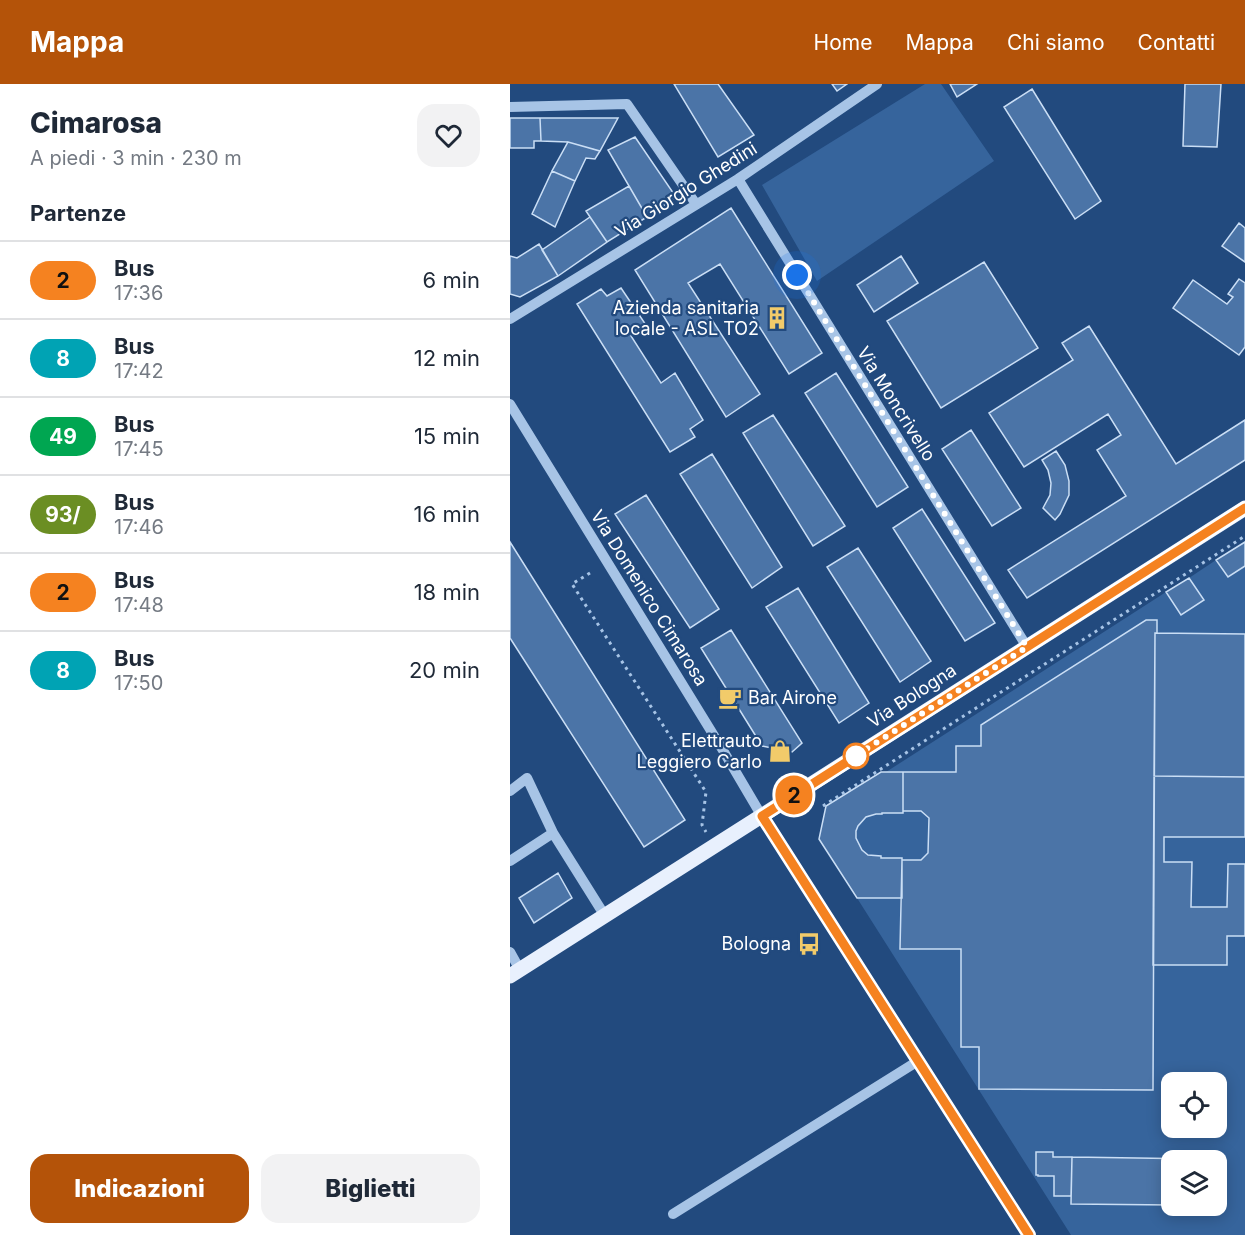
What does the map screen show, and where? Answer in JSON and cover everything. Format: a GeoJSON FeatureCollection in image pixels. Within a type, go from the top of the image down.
{"type":"FeatureCollection","features":[{"type":"Feature","properties":{"kind":"main road","name":"Via Bologna"},"geometry":{"type":"LineString","coordinates":[[515,973],[1245,508]]}},
{"type":"Feature","properties":{"kind":"street","name":"Via Giorgio Ghedini"},"geometry":{"type":"LineString","coordinates":[[510,319],[738,179],[877,84]]}},
{"type":"Feature","properties":{"kind":"street"},"geometry":{"type":"LineString","coordinates":[[510,107],[627,104],[696,204]]}},
{"type":"Feature","properties":{"kind":"street","name":"Via Moncrivello"},"geometry":{"type":"LineString","coordinates":[[738,179],[1027,647]]}},
{"type":"Feature","properties":{"kind":"street","name":"Via Domenico Cimarosa"},"geometry":{"type":"LineString","coordinates":[[510,404],[762,816],[1029,1235]]}},
{"type":"Feature","properties":{"kind":"street"},"geometry":{"type":"LineString","coordinates":[[510,791],[527,778],[553,833],[605,916]]}},
{"type":"Feature","properties":{"kind":"street"},"geometry":{"type":"LineString","coordinates":[[510,861],[553,833]]}},
{"type":"Feature","properties":{"kind":"street"},"geometry":{"type":"LineString","coordinates":[[510,952],[515,973]]}},
{"type":"Feature","properties":{"kind":"street"},"geometry":{"type":"LineString","coordinates":[[673,1214],[918,1061]]}},
{"type":"Feature","properties":{"kind":"path"},"geometry":{"type":"LineString","coordinates":[[823,806],[1245,536]]}},
{"type":"Feature","properties":{"kind":"path"},"geometry":{"type":"LineString","coordinates":[[590,573],[572,584],[706,792],[702,825],[714,846]]}},
{"type":"Feature","properties":{"kind":"shaded area"},"geometry":{"type":"Polygon","coordinates":[[[925,84],[941,84],[994,161],[817,281],[762,185],[925,84]]]}},
{"type":"Feature","properties":{"kind":"shaded area"},"geometry":{"type":"Polygon","coordinates":[[[1216,560],[1228,577],[1245,566],[1245,634],[1157,633],[1157,620],[1146,620],[981,746],[956,747],[955,772],[886,772],[1166,592],[1203,600],[1189,578],[1216,560]]]}},
{"type":"Feature","properties":{"kind":"shaded area"},"geometry":{"type":"Polygon","coordinates":[[[903,811],[921,811],[929,818],[928,853],[921,860],[881,858],[881,856],[870,855],[862,851],[856,836],[858,826],[865,818],[884,812],[903,813],[903,811]]]}},
{"type":"Feature","properties":{"kind":"shaded area"},"geometry":{"type":"Polygon","coordinates":[[[1164,837],[1245,837],[1245,864],[1228,864],[1227,907],[1191,907],[1192,863],[1164,862],[1164,837]]]}},
{"type":"Feature","properties":{"kind":"shaded area"},"geometry":{"type":"Polygon","coordinates":[[[857,898],[900,898],[900,949],[961,949],[962,1047],[979,1047],[979,1089],[1152,1090],[1153,965],[1227,965],[1227,936],[1245,936],[1245,1235],[1071,1235],[857,898]]]}},
{"type":"Feature","properties":{"kind":"building"},"geometry":{"type":"Polygon","coordinates":[[[674,84],[718,84],[754,135],[718,157],[674,84]]]}},
{"type":"Feature","properties":{"kind":"building"},"geometry":{"type":"Polygon","coordinates":[[[832,84],[847,84],[837,91],[832,84]]]}},
{"type":"Feature","properties":{"kind":"building"},"geometry":{"type":"Polygon","coordinates":[[[950,84],[977,84],[957,97],[950,84]]]}},
{"type":"Feature","properties":{"kind":"building"},"geometry":{"type":"Polygon","coordinates":[[[1185,84],[1221,84],[1217,147],[1183,146],[1185,84]]]}},
{"type":"Feature","properties":{"kind":"building"},"geometry":{"type":"Polygon","coordinates":[[[1032,89],[1101,201],[1075,219],[1004,107],[1032,89]]]}},
{"type":"Feature","properties":{"kind":"building"},"geometry":{"type":"Polygon","coordinates":[[[510,118],[540,118],[541,141],[534,141],[534,148],[510,148],[510,118]]]}},
{"type":"Feature","properties":{"kind":"building"},"geometry":{"type":"Polygon","coordinates":[[[540,118],[618,118],[600,151],[568,142],[541,141],[540,118]]]}},
{"type":"Feature","properties":{"kind":"building"},"geometry":{"type":"Polygon","coordinates":[[[635,137],[676,197],[647,217],[608,150],[635,137]]]}},
{"type":"Feature","properties":{"kind":"building"},"geometry":{"type":"Polygon","coordinates":[[[568,142],[600,151],[595,159],[586,158],[575,181],[552,171],[568,142]]]}},
{"type":"Feature","properties":{"kind":"building"},"geometry":{"type":"Polygon","coordinates":[[[552,171],[575,181],[555,227],[532,214],[552,171]]]}},
{"type":"Feature","properties":{"kind":"building"},"geometry":{"type":"Polygon","coordinates":[[[629,186],[647,217],[607,242],[586,211],[629,186]]]}},
{"type":"Feature","properties":{"kind":"building","name":"Azienda sanitaria locale - ASL TO2"},"geometry":{"type":"Polygon","coordinates":[[[731,208],[822,353],[789,374],[720,264],[688,283],[760,394],[726,417],[635,270],[731,208]]]}},
{"type":"Feature","properties":{"kind":"building"},"geometry":{"type":"Polygon","coordinates":[[[590,217],[607,242],[558,276],[542,250],[590,217]]]}},
{"type":"Feature","properties":{"kind":"building"},"geometry":{"type":"Polygon","coordinates":[[[1239,223],[1245,228],[1245,262],[1222,246],[1239,223]]]}},
{"type":"Feature","properties":{"kind":"building"},"geometry":{"type":"Polygon","coordinates":[[[539,244],[558,276],[520,297],[510,294],[510,256],[517,258],[539,244]]]}},
{"type":"Feature","properties":{"kind":"building"},"geometry":{"type":"Polygon","coordinates":[[[901,256],[918,283],[874,312],[857,285],[901,256]]]}},
{"type":"Feature","properties":{"kind":"building"},"geometry":{"type":"Polygon","coordinates":[[[984,262],[1038,348],[941,408],[887,321],[984,262]]]}},
{"type":"Feature","properties":{"kind":"building"},"geometry":{"type":"Polygon","coordinates":[[[1239,279],[1245,283],[1245,347],[1239,355],[1173,308],[1193,280],[1227,304],[1233,297],[1228,294],[1239,279]]]}},
{"type":"Feature","properties":{"kind":"building"},"geometry":{"type":"Polygon","coordinates":[[[621,288],[646,325],[631,336],[661,383],[675,373],[703,420],[690,429],[695,437],[670,452],[577,304],[601,289],[607,296],[621,288]]]}},
{"type":"Feature","properties":{"kind":"building"},"geometry":{"type":"Polygon","coordinates":[[[1089,326],[1176,464],[1245,420],[1245,460],[1027,598],[1008,570],[1126,496],[1097,450],[1121,435],[1108,414],[1024,467],[989,413],[1073,360],[1062,343],[1089,326]]]}},
{"type":"Feature","properties":{"kind":"building"},"geometry":{"type":"Polygon","coordinates":[[[836,373],[908,487],[877,507],[805,393],[836,373]]]}},
{"type":"Feature","properties":{"kind":"building"},"geometry":{"type":"Polygon","coordinates":[[[773,415],[845,526],[813,546],[743,433],[773,415]]]}},
{"type":"Feature","properties":{"kind":"building"},"geometry":{"type":"Polygon","coordinates":[[[971,430],[1021,508],[992,526],[942,449],[971,430]]]}},
{"type":"Feature","properties":{"kind":"building"},"geometry":{"type":"Polygon","coordinates":[[[1056,451],[1065,465],[1069,481],[1069,495],[1055,520],[1043,508],[1050,495],[1051,483],[1048,470],[1042,460],[1056,451]]]}},
{"type":"Feature","properties":{"kind":"building"},"geometry":{"type":"Polygon","coordinates":[[[712,454],[782,567],[752,588],[680,474],[712,454]]]}},
{"type":"Feature","properties":{"kind":"building"},"geometry":{"type":"Polygon","coordinates":[[[646,495],[719,609],[690,628],[615,514],[646,495]]]}},
{"type":"Feature","properties":{"kind":"building"},"geometry":{"type":"Polygon","coordinates":[[[922,509],[995,623],[965,641],[893,528],[922,509]]]}},
{"type":"Feature","properties":{"kind":"building"},"geometry":{"type":"Polygon","coordinates":[[[510,542],[685,820],[644,847],[510,638],[510,542]]]}},
{"type":"Feature","properties":{"kind":"building"},"geometry":{"type":"Polygon","coordinates":[[[1245,542],[1245,566],[1228,577],[1216,560],[1245,542]]]}},
{"type":"Feature","properties":{"kind":"building"},"geometry":{"type":"Polygon","coordinates":[[[858,548],[931,661],[900,682],[827,567],[858,548]]]}},
{"type":"Feature","properties":{"kind":"building"},"geometry":{"type":"Polygon","coordinates":[[[1189,578],[1204,600],[1181,615],[1166,592],[1189,578]]]}},
{"type":"Feature","properties":{"kind":"building"},"geometry":{"type":"Polygon","coordinates":[[[798,588],[869,703],[839,723],[766,607],[798,588]]]}},
{"type":"Feature","properties":{"kind":"building"},"geometry":{"type":"Polygon","coordinates":[[[1146,620],[1157,620],[1157,633],[1155,633],[1153,1090],[979,1089],[979,1047],[961,1047],[961,949],[900,949],[902,860],[921,860],[928,853],[929,818],[921,811],[903,811],[903,772],[956,772],[956,746],[981,746],[981,725],[1146,620]]]}},
{"type":"Feature","properties":{"kind":"building"},"geometry":{"type":"Polygon","coordinates":[[[731,630],[802,743],[792,752],[762,746],[701,648],[731,630]]]}},
{"type":"Feature","properties":{"kind":"building"},"geometry":{"type":"Polygon","coordinates":[[[1155,633],[1245,634],[1245,777],[1154,776],[1155,633]]]}},
{"type":"Feature","properties":{"kind":"building"},"geometry":{"type":"Polygon","coordinates":[[[881,772],[903,772],[903,813],[882,813],[866,817],[858,826],[856,838],[862,850],[868,855],[881,856],[881,858],[902,858],[902,898],[857,898],[819,839],[826,806],[881,772]]]}},
{"type":"Feature","properties":{"kind":"building"},"geometry":{"type":"Polygon","coordinates":[[[1154,776],[1245,777],[1245,837],[1164,837],[1164,862],[1192,862],[1191,907],[1227,907],[1228,864],[1245,864],[1245,936],[1227,936],[1227,965],[1153,965],[1154,776]]]}},
{"type":"Feature","properties":{"kind":"building"},"geometry":{"type":"Polygon","coordinates":[[[558,873],[572,898],[534,923],[519,898],[558,873]]]}},
{"type":"Feature","properties":{"kind":"building"},"geometry":{"type":"Polygon","coordinates":[[[1036,1152],[1053,1152],[1053,1157],[1072,1157],[1071,1196],[1054,1196],[1054,1176],[1036,1175],[1036,1152]]]}},
{"type":"Feature","properties":{"kind":"building"},"geometry":{"type":"Polygon","coordinates":[[[1072,1157],[1161,1158],[1161,1205],[1071,1204],[1072,1157]]]}},
{"type":"Feature","properties":{"kind":"bus line","name":"2"},"geometry":{"type":"LineString","coordinates":[[1029,1235],[762,816],[1245,508]]}},
{"type":"Feature","properties":{"kind":"place","name":"Azienda sanitaria locale - ASL TO2"},"geometry":{"type":"Point","coordinates":[777,318]}},
{"type":"Feature","properties":{"kind":"place","name":"Bar Airone"},"geometry":{"type":"Point","coordinates":[730,698]}},
{"type":"Feature","properties":{"kind":"place","name":"Elettrauto Leggiero Carlo"},"geometry":{"type":"Point","coordinates":[780,751]}},
{"type":"Feature","properties":{"kind":"place","name":"Bologna"},"geometry":{"type":"Point","coordinates":[809,944]}},
{"type":"Feature","properties":{"kind":"route"},"geometry":{"type":"LineString","coordinates":[[797,275],[1027,647],[852,758],[856,756]]}}]}
